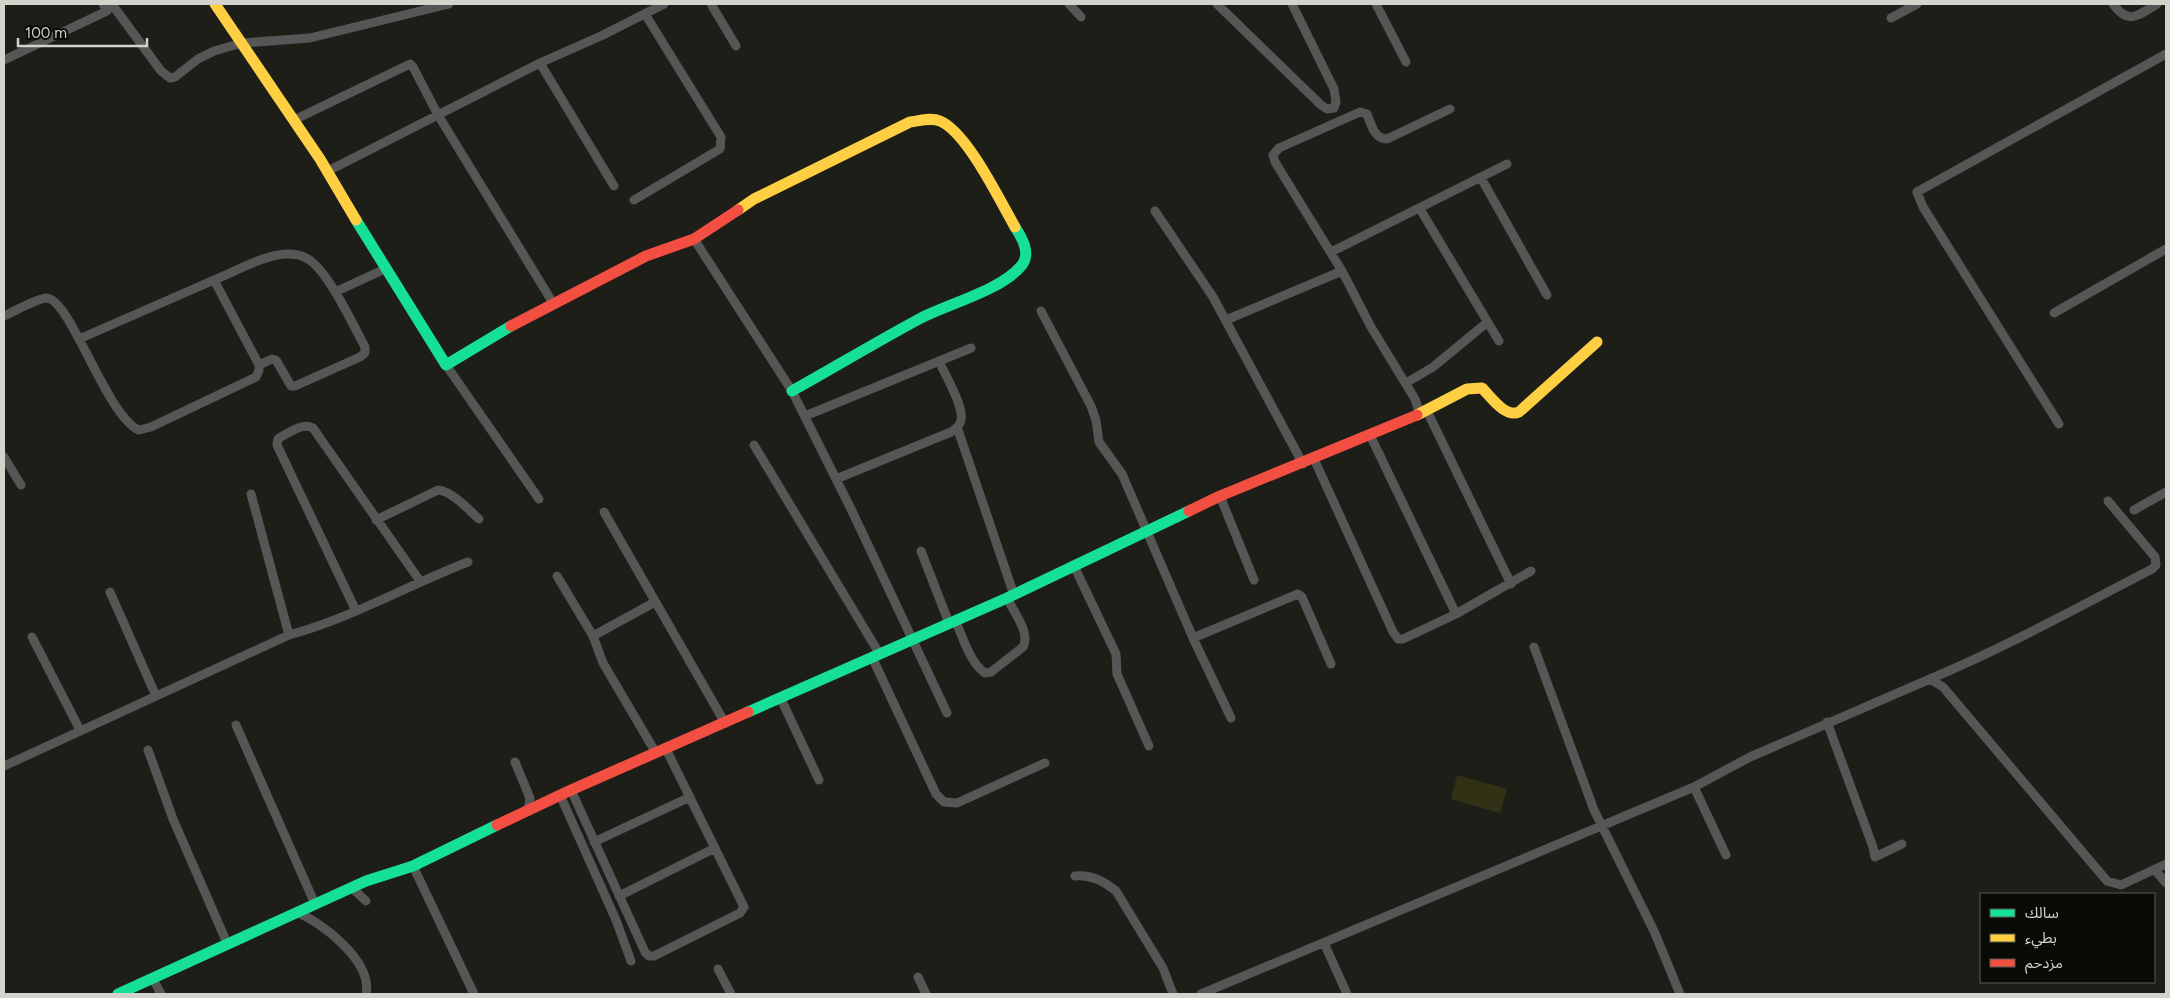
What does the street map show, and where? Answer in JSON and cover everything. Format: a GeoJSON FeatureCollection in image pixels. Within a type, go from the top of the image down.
{"type":"FeatureCollection","features":[{"type":"Feature","properties":{"kind":"street"},"geometry":{"type":"LineString","coordinates":[[215,4],[328,171],[385,269],[446,365],[539,499]]}},
{"type":"Feature","properties":{"kind":"street"},"geometry":{"type":"LineString","coordinates":[[4,60],[111,6],[161,71],[170,78],[175,77],[198,59],[214,51],[242,43],[310,38],[449,4]]}},
{"type":"Feature","properties":{"kind":"street"},"geometry":{"type":"LineString","coordinates":[[328,171],[540,63],[664,4]]}},
{"type":"Feature","properties":{"kind":"street"},"geometry":{"type":"LineString","coordinates":[[711,4],[736,46]]}},
{"type":"Feature","properties":{"kind":"street"},"geometry":{"type":"LineString","coordinates":[[1069,4],[1081,18]]}},
{"type":"Feature","properties":{"kind":"street"},"geometry":{"type":"LineString","coordinates":[[1217,4],[1321,105],[1327,109],[1334,108],[1336,102],[1334,89],[1292,4]]}},
{"type":"Feature","properties":{"kind":"street"},"geometry":{"type":"LineString","coordinates":[[1376,4],[1406,62]]}},
{"type":"Feature","properties":{"kind":"street"},"geometry":{"type":"LineString","coordinates":[[1891,18],[1917,4]]}},
{"type":"Feature","properties":{"kind":"street"},"geometry":{"type":"LineString","coordinates":[[2113,4],[2124,17],[2130,18],[2157,4]]}},
{"type":"Feature","properties":{"kind":"street"},"geometry":{"type":"LineString","coordinates":[[634,200],[720,149],[721,143],[721,137],[646,14]]}},
{"type":"Feature","properties":{"kind":"street"},"geometry":{"type":"LineString","coordinates":[[2059,424],[1923,207],[1917,192],[2166,54]]}},
{"type":"Feature","properties":{"kind":"street"},"geometry":{"type":"LineString","coordinates":[[540,63],[614,186]]}},
{"type":"Feature","properties":{"kind":"street"},"geometry":{"type":"LineString","coordinates":[[294,120],[410,64],[438,115],[553,303]]}},
{"type":"Feature","properties":{"kind":"street"},"geometry":{"type":"LineString","coordinates":[[1450,109],[1387,139],[1381,139],[1377,136],[1367,114],[1360,112],[1275,151],[1273,155],[1342,271],[1371,327],[1424,413],[1511,584]]}},
{"type":"Feature","properties":{"kind":"street"},"geometry":{"type":"LineString","coordinates":[[446,365],[483,341],[553,303],[646,256],[694,239],[754,199],[834,159],[920,120],[939,120],[960,136],[977,161],[1024,242],[1026,253],[1024,264],[1007,280],[922,318],[792,391]]}},
{"type":"Feature","properties":{"kind":"street"},"geometry":{"type":"LineString","coordinates":[[1331,252],[1508,164]]}},
{"type":"Feature","properties":{"kind":"street"},"geometry":{"type":"LineString","coordinates":[[1481,178],[1547,295]]}},
{"type":"Feature","properties":{"kind":"street"},"geometry":{"type":"LineString","coordinates":[[1420,209],[1499,341]]}},
{"type":"Feature","properties":{"kind":"street"},"geometry":{"type":"LineString","coordinates":[[1155,210],[1201,277],[1303,464]]}},
{"type":"Feature","properties":{"kind":"street"},"geometry":{"type":"LineString","coordinates":[[694,239],[792,391],[947,713]]}},
{"type":"Feature","properties":{"kind":"street"},"geometry":{"type":"LineString","coordinates":[[2054,313],[2166,249]]}},
{"type":"Feature","properties":{"kind":"street"},"geometry":{"type":"LineString","coordinates":[[79,339],[214,280],[270,258],[286,254],[306,258],[320,271],[335,292],[365,347],[365,353],[295,386],[291,386],[276,360],[272,359],[259,365]]}},
{"type":"Feature","properties":{"kind":"street"},"geometry":{"type":"LineString","coordinates":[[335,292],[385,269]]}},
{"type":"Feature","properties":{"kind":"street"},"geometry":{"type":"LineString","coordinates":[[1226,320],[1342,271]]}},
{"type":"Feature","properties":{"kind":"street"},"geometry":{"type":"LineString","coordinates":[[4,316],[45,298],[51,298],[59,305],[118,411],[133,428],[139,430],[150,427],[256,377],[259,365],[214,280]]}},
{"type":"Feature","properties":{"kind":"street"},"geometry":{"type":"LineString","coordinates":[[1041,310],[1091,406],[1096,420],[1099,442],[1122,474],[1193,638],[1231,718]]}},
{"type":"Feature","properties":{"kind":"street"},"geometry":{"type":"LineString","coordinates":[[1406,383],[1433,367],[1484,325]]}},
{"type":"Feature","properties":{"kind":"street"},"geometry":{"type":"LineString","coordinates":[[118,994],[366,881],[413,866],[565,793],[1010,597],[1220,496],[1303,464],[1424,413],[1467,389],[1478,388],[1486,390],[1508,412],[1514,414],[1519,412],[1597,342]]}},
{"type":"Feature","properties":{"kind":"street"},"geometry":{"type":"LineString","coordinates":[[805,416],[970,348]]}},
{"type":"Feature","properties":{"kind":"street"},"geometry":{"type":"LineString","coordinates":[[836,479],[951,432],[957,427],[961,422],[961,410],[939,361]]}},
{"type":"Feature","properties":{"kind":"street"},"geometry":{"type":"LineString","coordinates":[[356,611],[277,445],[278,439],[304,426],[310,426],[420,581]]}},
{"type":"Feature","properties":{"kind":"street"},"geometry":{"type":"LineString","coordinates":[[921,551],[952,621],[972,657],[981,670],[985,673],[991,672],[1025,643],[1025,634],[1010,597],[957,427]]}},
{"type":"Feature","properties":{"kind":"street"},"geometry":{"type":"LineString","coordinates":[[1370,435],[1456,614]]}},
{"type":"Feature","properties":{"kind":"street"},"geometry":{"type":"LineString","coordinates":[[754,445],[875,655],[936,794],[944,802],[957,803],[1044,763]]}},
{"type":"Feature","properties":{"kind":"street"},"geometry":{"type":"LineString","coordinates":[[4,457],[22,485]]}},
{"type":"Feature","properties":{"kind":"street"},"geometry":{"type":"LineString","coordinates":[[1314,459],[1398,639],[1403,639],[1456,614],[1531,571]]}},
{"type":"Feature","properties":{"kind":"street"},"geometry":{"type":"LineString","coordinates":[[376,520],[438,490],[443,490],[479,519]]}},
{"type":"Feature","properties":{"kind":"street"},"geometry":{"type":"LineString","coordinates":[[2134,510],[2166,492]]}},
{"type":"Feature","properties":{"kind":"street"},"geometry":{"type":"LineString","coordinates":[[251,494],[289,635]]}},
{"type":"Feature","properties":{"kind":"street"},"geometry":{"type":"LineString","coordinates":[[1220,496],[1254,580]]}},
{"type":"Feature","properties":{"kind":"street"},"geometry":{"type":"LineString","coordinates":[[1201,994],[1604,822],[1694,787],[1750,757],[2015,640],[2152,569],[2156,565],[2155,557],[2108,501]]}},
{"type":"Feature","properties":{"kind":"street"},"geometry":{"type":"LineString","coordinates":[[604,512],[725,723]]}},
{"type":"Feature","properties":{"kind":"street"},"geometry":{"type":"LineString","coordinates":[[4,766],[289,635],[315,628],[420,581],[468,562]]}},
{"type":"Feature","properties":{"kind":"street"},"geometry":{"type":"LineString","coordinates":[[1074,566],[1116,654],[1117,674],[1149,746]]}},
{"type":"Feature","properties":{"kind":"street"},"geometry":{"type":"LineString","coordinates":[[557,576],[566,595],[593,636],[603,663],[690,797],[743,905],[742,912],[652,956],[645,952],[594,842],[565,793]]}},
{"type":"Feature","properties":{"kind":"street"},"geometry":{"type":"LineString","coordinates":[[110,592],[156,696]]}},
{"type":"Feature","properties":{"kind":"street"},"geometry":{"type":"LineString","coordinates":[[1193,638],[1298,594],[1302,597],[1331,664]]}},
{"type":"Feature","properties":{"kind":"street"},"geometry":{"type":"LineString","coordinates":[[593,636],[655,602]]}},
{"type":"Feature","properties":{"kind":"street"},"geometry":{"type":"LineString","coordinates":[[32,637],[80,730]]}},
{"type":"Feature","properties":{"kind":"street"},"geometry":{"type":"LineString","coordinates":[[1534,647],[1604,822],[1654,931],[1680,994]]}},
{"type":"Feature","properties":{"kind":"street"},"geometry":{"type":"LineString","coordinates":[[1930,678],[1943,687],[2108,881],[2121,885],[2166,864]]}},
{"type":"Feature","properties":{"kind":"street"},"geometry":{"type":"LineString","coordinates":[[781,699],[819,780]]}},
{"type":"Feature","properties":{"kind":"street"},"geometry":{"type":"LineString","coordinates":[[1827,722],[1875,857],[1902,844]]}},
{"type":"Feature","properties":{"kind":"street"},"geometry":{"type":"LineString","coordinates":[[236,725],[315,904]]}},
{"type":"Feature","properties":{"kind":"street"},"geometry":{"type":"LineString","coordinates":[[148,750],[184,846],[227,943]]}},
{"type":"Feature","properties":{"kind":"street"},"geometry":{"type":"LineString","coordinates":[[515,762],[530,798],[528,810]]}},
{"type":"Feature","properties":{"kind":"street"},"geometry":{"type":"LineString","coordinates":[[1694,787],[1726,855]]}},
{"type":"Feature","properties":{"kind":"street"},"geometry":{"type":"LineString","coordinates":[[565,793],[631,962]]}},
{"type":"Feature","properties":{"kind":"street"},"geometry":{"type":"LineString","coordinates":[[594,842],[690,797]]}},
{"type":"Feature","properties":{"kind":"street"},"geometry":{"type":"LineString","coordinates":[[619,896],[715,848]]}},
{"type":"Feature","properties":{"kind":"street"},"geometry":{"type":"LineString","coordinates":[[413,866],[474,994]]}},
{"type":"Feature","properties":{"kind":"street"},"geometry":{"type":"LineString","coordinates":[[2155,870],[2166,883]]}},
{"type":"Feature","properties":{"kind":"street"},"geometry":{"type":"LineString","coordinates":[[1075,876],[1092,877],[1116,891],[1163,968],[1173,994]]}},
{"type":"Feature","properties":{"kind":"street"},"geometry":{"type":"LineString","coordinates":[[352,888],[366,902]]}},
{"type":"Feature","properties":{"kind":"street"},"geometry":{"type":"LineString","coordinates":[[296,912],[322,926],[342,944],[362,972],[366,983],[366,994]]}},
{"type":"Feature","properties":{"kind":"street"},"geometry":{"type":"LineString","coordinates":[[1324,943],[1348,994]]}},
{"type":"Feature","properties":{"kind":"street"},"geometry":{"type":"LineString","coordinates":[[718,969],[731,994]]}},
{"type":"Feature","properties":{"kind":"street"},"geometry":{"type":"LineString","coordinates":[[918,978],[926,994]]}},
{"type":"Feature","properties":{"kind":"street"},"geometry":{"type":"LineString","coordinates":[[153,979],[161,994]]}},
{"type":"Feature","properties":{"kind":"shaded area"},"geometry":{"type":"Polygon","coordinates":[[[1457,775],[1507,789],[1500,813],[1451,799],[1457,775]]]}},
{"type":"Feature","properties":{"kind":"traffic: fast"},"geometry":{"type":"LineString","coordinates":[[356,220],[446,365],[511,326]]}},
{"type":"Feature","properties":{"kind":"traffic: fast"},"geometry":{"type":"LineString","coordinates":[[792,391],[921,318],[989,289],[1013,274],[1022,265],[1026,256],[1023,241],[1015,227]]}},
{"type":"Feature","properties":{"kind":"traffic: fast"},"geometry":{"type":"LineString","coordinates":[[748,712],[1007,598],[1189,511]]}},
{"type":"Feature","properties":{"kind":"traffic: fast"},"geometry":{"type":"LineString","coordinates":[[118,994],[366,881],[413,866],[497,825]]}},
{"type":"Feature","properties":{"kind":"traffic: slow"},"geometry":{"type":"LineString","coordinates":[[215,4],[320,159],[356,220]]}},
{"type":"Feature","properties":{"kind":"traffic: slow"},"geometry":{"type":"LineString","coordinates":[[738,210],[754,199],[910,122],[933,119],[940,121],[950,128],[972,153],[1015,227]]}},
{"type":"Feature","properties":{"kind":"traffic: slow"},"geometry":{"type":"LineString","coordinates":[[1417,415],[1467,389],[1482,388],[1504,409],[1509,412],[1519,412],[1597,342]]}},
{"type":"Feature","properties":{"kind":"traffic: jam"},"geometry":{"type":"LineString","coordinates":[[511,326],[646,256],[694,239],[738,210]]}},
{"type":"Feature","properties":{"kind":"traffic: jam"},"geometry":{"type":"LineString","coordinates":[[1189,511],[1220,496],[1417,415]]}},
{"type":"Feature","properties":{"kind":"traffic: jam"},"geometry":{"type":"LineString","coordinates":[[497,825],[571,790],[748,712]]}}]}
